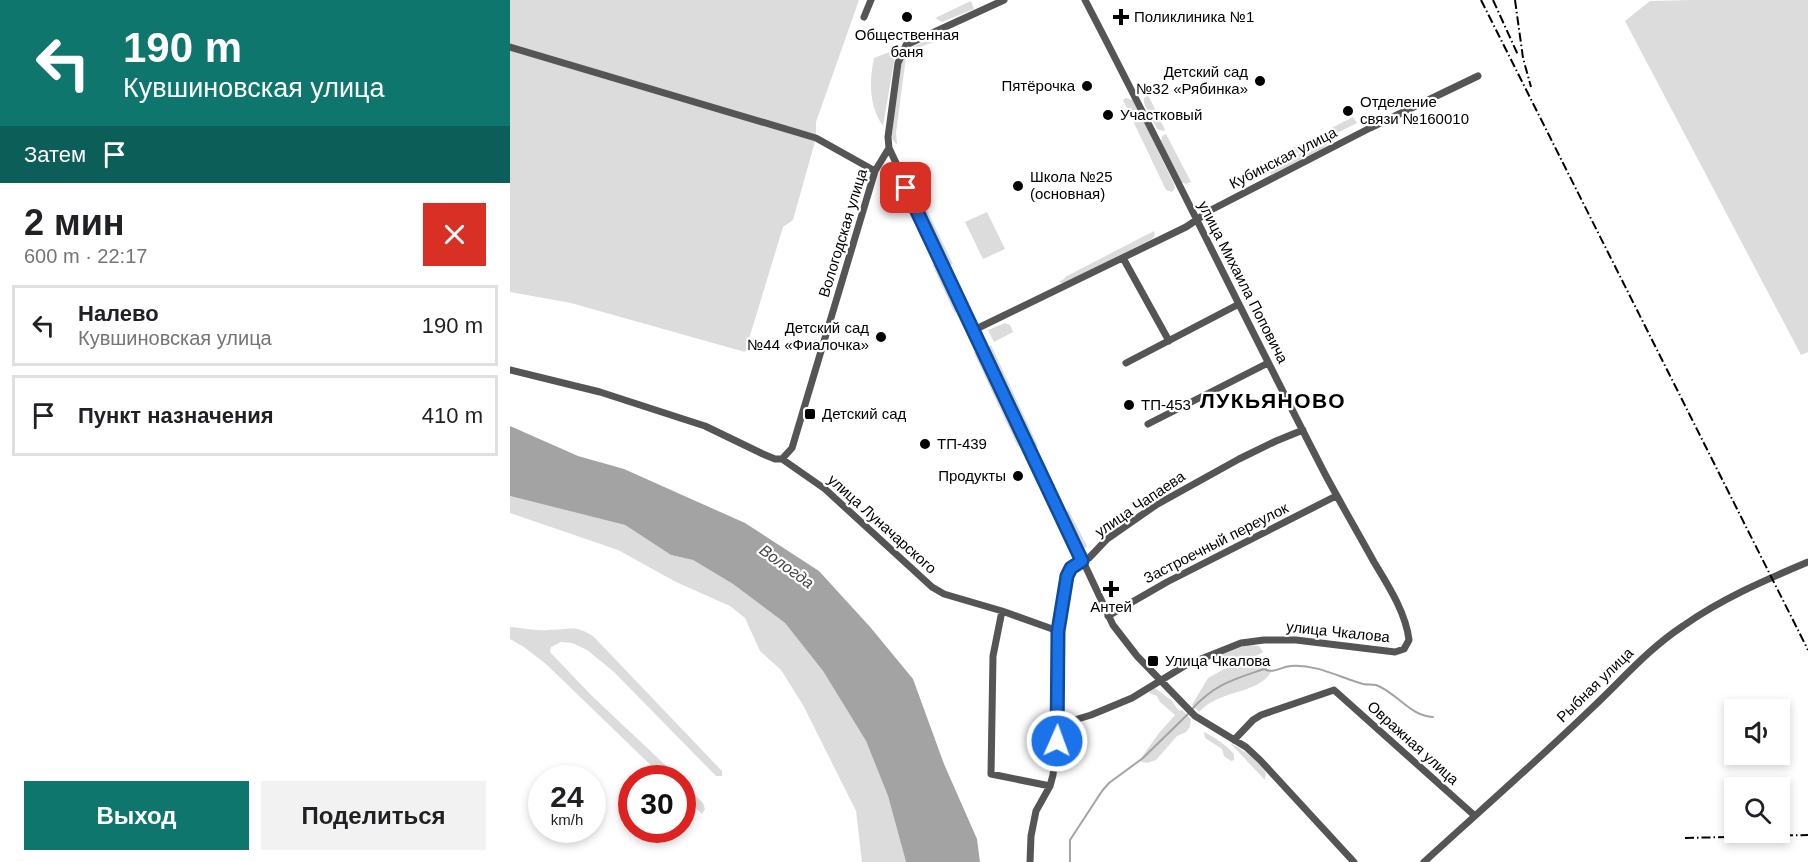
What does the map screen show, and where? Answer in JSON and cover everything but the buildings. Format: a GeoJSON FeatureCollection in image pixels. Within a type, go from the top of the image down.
{"type":"FeatureCollection","features":[{"type":"Feature","properties":{"kind":"street"},"geometry":{"type":"LineString","coordinates":[[864,17],[871,0]]}},
{"type":"Feature","properties":{"kind":"street","name":"Вологодская улица"},"geometry":{"type":"LineString","coordinates":[[782,459],[792,448],[875,171],[889,148],[888,137],[898,63],[906,45],[1004,0]]}},
{"type":"Feature","properties":{"kind":"street","name":"улица Михаила Поповича"},"geometry":{"type":"LineString","coordinates":[[1085,0],[1336,495],[1388,585],[1404,621],[1409,640]]}},
{"type":"Feature","properties":{"kind":"street"},"geometry":{"type":"LineString","coordinates":[[510,47],[816,138],[875,171]]}},
{"type":"Feature","properties":{"kind":"street","name":"Кубинская улица"},"geometry":{"type":"LineString","coordinates":[[974,330],[1124,258],[1197,220],[1211,210],[1478,76]]}},
{"type":"Feature","properties":{"kind":"street"},"geometry":{"type":"LineString","coordinates":[[889,148],[1108,616],[1127,645],[1185,706],[1195,716],[1253,754],[1354,862]]}},
{"type":"Feature","properties":{"kind":"street"},"geometry":{"type":"LineString","coordinates":[[1124,258],[1169,341]]}},
{"type":"Feature","properties":{"kind":"street"},"geometry":{"type":"LineString","coordinates":[[1126,363],[1239,304]]}},
{"type":"Feature","properties":{"kind":"street"},"geometry":{"type":"LineString","coordinates":[[1148,424],[1268,363]]}},
{"type":"Feature","properties":{"kind":"street","name":"улица Луначарского"},"geometry":{"type":"LineString","coordinates":[[510,370],[600,392],[705,426],[769,456],[782,459],[825,489],[932,587],[944,594],[1058,631]]}},
{"type":"Feature","properties":{"kind":"street","name":"улица Чапаева"},"geometry":{"type":"LineString","coordinates":[[1030,862],[1031,836],[1036,811],[1050,786],[1053,775],[1058,725],[1056,671],[1058,631],[1067,576],[1071,568],[1089,558],[1107,539],[1156,506],[1239,459],[1303,430]]}},
{"type":"Feature","properties":{"kind":"street","name":"Застроечный переулок"},"geometry":{"type":"LineString","coordinates":[[1108,616],[1167,582],[1336,495]]}},
{"type":"Feature","properties":{"kind":"street","name":"Рыбная улица"},"geometry":{"type":"LineString","coordinates":[[1424,862],[1537,761],[1664,639],[1688,622],[1753,586],[1808,562]]}},
{"type":"Feature","properties":{"kind":"street"},"geometry":{"type":"LineString","coordinates":[[1002,611],[993,656],[991,774],[1050,786]]}},
{"type":"Feature","properties":{"kind":"street","name":"улица Чкалова"},"geometry":{"type":"LineString","coordinates":[[1058,725],[1091,715],[1132,698],[1186,665],[1241,643],[1296,640],[1395,652],[1404,649],[1409,640]]}},
{"type":"Feature","properties":{"kind":"street","name":"Овражная улица"},"geometry":{"type":"LineString","coordinates":[[1234,740],[1261,715],[1334,690],[1475,816]]}},
{"type":"Feature","properties":{"kind":"shaded area"},"geometry":{"type":"Polygon","coordinates":[[[510,0],[859,0],[816,122],[816,138],[793,220],[783,227],[745,352],[571,303],[510,292],[510,0]]]}},
{"type":"Feature","properties":{"kind":"shaded area"},"geometry":{"type":"Polygon","coordinates":[[[1808,0],[1808,352],[1801,355],[1625,21],[1650,1],[1808,0]]]}},
{"type":"Feature","properties":{"kind":"shaded area"},"geometry":{"type":"Polygon","coordinates":[[[971,1],[974,9],[942,22],[935,18],[971,1]]]}},
{"type":"Feature","properties":{"kind":"shaded area"},"geometry":{"type":"Polygon","coordinates":[[[942,34],[950,36],[912,50],[906,57],[896,133],[897,145],[892,139],[892,134],[904,55],[910,48],[942,34]]]}},
{"type":"Feature","properties":{"kind":"shaded area"},"geometry":{"type":"Polygon","coordinates":[[[892,51],[895,56],[883,126],[875,111],[871,94],[872,67],[874,58],[892,51]]]}},
{"type":"Feature","properties":{"kind":"shaded area"},"geometry":{"type":"Polygon","coordinates":[[[1148,95],[1164,131],[1157,129],[1144,103],[1144,98],[1148,95]]]}},
{"type":"Feature","properties":{"kind":"shaded area"},"geometry":{"type":"Polygon","coordinates":[[[1126,98],[1133,100],[1174,184],[1175,188],[1172,192],[1166,190],[1123,100],[1126,98]]]}},
{"type":"Feature","properties":{"kind":"shaded area"},"geometry":{"type":"Polygon","coordinates":[[[1353,117],[1357,123],[1267,168],[1265,162],[1353,117]]]}},
{"type":"Feature","properties":{"kind":"shaded area"},"geometry":{"type":"Polygon","coordinates":[[[1166,134],[1191,182],[1186,184],[1181,182],[1161,141],[1162,136],[1166,134]]]}},
{"type":"Feature","properties":{"kind":"shaded area"},"geometry":{"type":"Polygon","coordinates":[[[1336,135],[1323,148],[1271,175],[1269,170],[1336,135]]]}},
{"type":"Feature","properties":{"kind":"shaded area"},"geometry":{"type":"Polygon","coordinates":[[[910,175],[953,264],[951,265],[942,253],[906,177],[910,175]]]}},
{"type":"Feature","properties":{"kind":"shaded area"},"geometry":{"type":"Polygon","coordinates":[[[987,212],[1005,249],[983,259],[965,222],[987,212]]]}},
{"type":"Feature","properties":{"kind":"shaded area"},"geometry":{"type":"Polygon","coordinates":[[[1154,231],[1155,235],[1152,239],[1064,283],[1058,282],[1065,277],[1154,231]]]}},
{"type":"Feature","properties":{"kind":"shaded area"},"geometry":{"type":"Polygon","coordinates":[[[932,264],[939,266],[958,306],[955,314],[932,264]]]}},
{"type":"Feature","properties":{"kind":"shaded area"},"geometry":{"type":"Polygon","coordinates":[[[1005,323],[1010,325],[1013,332],[994,342],[988,330],[1005,323]]]}},
{"type":"Feature","properties":{"kind":"shaded area"},"geometry":{"type":"Polygon","coordinates":[[[991,345],[1038,446],[1033,448],[985,348],[991,345]]]}},
{"type":"Feature","properties":{"kind":"shaded area"},"geometry":{"type":"Polygon","coordinates":[[[979,350],[1020,438],[1018,447],[974,353],[979,350]]]}},
{"type":"Feature","properties":{"kind":"shaded area"},"geometry":{"type":"Polygon","coordinates":[[[510,496],[625,525],[671,555],[693,560],[733,584],[785,623],[823,671],[866,741],[888,796],[906,862],[862,862],[856,811],[803,705],[781,670],[760,651],[745,618],[730,606],[676,582],[618,550],[510,513],[510,496]]]}},
{"type":"Feature","properties":{"kind":"shaded area"},"geometry":{"type":"Polygon","coordinates":[[[1068,509],[1087,546],[1083,550],[1066,516],[1068,509]]]}},
{"type":"Feature","properties":{"kind":"shaded area"},"geometry":{"type":"Polygon","coordinates":[[[510,627],[539,630],[577,629],[594,637],[722,771],[722,776],[716,776],[614,672],[587,650],[572,643],[561,642],[551,647],[550,652],[591,695],[665,765],[651,765],[546,664],[510,639],[510,627]]]}},
{"type":"Feature","properties":{"kind":"shaded area"},"geometry":{"type":"Polygon","coordinates":[[[1247,645],[1259,646],[1263,652],[1254,657],[1246,656],[1220,667],[1212,665],[1211,662],[1215,657],[1247,645]]]}},
{"type":"Feature","properties":{"kind":"shaded area"},"geometry":{"type":"Polygon","coordinates":[[[1241,664],[1246,667],[1262,664],[1271,672],[1257,685],[1217,699],[1199,712],[1192,705],[1208,678],[1224,669],[1241,664]]]}},
{"type":"Feature","properties":{"kind":"shaded area"},"geometry":{"type":"Polygon","coordinates":[[[1155,688],[1191,719],[1190,727],[1186,732],[1177,736],[1156,760],[1147,763],[1139,761],[1175,715],[1160,702],[1157,696],[1149,693],[1155,688]]]}},
{"type":"Feature","properties":{"kind":"shaded area"},"geometry":{"type":"Polygon","coordinates":[[[1204,732],[1227,747],[1234,754],[1234,760],[1231,761],[1224,756],[1222,749],[1205,738],[1204,732]]]}},
{"type":"Feature","properties":{"kind":"shaded area"},"geometry":{"type":"Polygon","coordinates":[[[1230,743],[1259,764],[1266,773],[1265,780],[1230,743]]]}},
{"type":"Feature","properties":{"kind":"shaded area"},"geometry":{"type":"Polygon","coordinates":[[[696,796],[705,809],[702,814],[696,808],[696,796]]]}},
{"type":"Feature","properties":{"kind":"water","name":"Вологда"},"geometry":{"type":"Polygon","coordinates":[[[510,426],[578,456],[624,469],[745,523],[819,571],[871,628],[913,679],[944,764],[977,839],[980,862],[906,862],[888,796],[866,741],[823,671],[785,623],[733,584],[693,560],[671,555],[625,525],[510,496],[510,426]]]}},
{"type":"Feature","properties":{"kind":"waterway"},"geometry":{"type":"LineString","coordinates":[[1192,709],[1216,688],[1233,680],[1264,669],[1271,671],[1300,666],[1318,669],[1363,684],[1376,685],[1418,713],[1433,717]]}},
{"type":"Feature","properties":{"kind":"waterway"},"geometry":{"type":"LineString","coordinates":[[1070,862],[1070,840],[1102,791],[1109,783],[1143,758],[1188,714]]}},
{"type":"Feature","properties":{"kind":"railway"},"geometry":{"type":"LineString","coordinates":[[1481,0],[1808,650]]}},
{"type":"Feature","properties":{"kind":"railway"},"geometry":{"type":"LineString","coordinates":[[1493,0],[1518,55]]}},
{"type":"Feature","properties":{"kind":"railway"},"geometry":{"type":"LineString","coordinates":[[1515,0],[1523,58],[1531,87]]}},
{"type":"Feature","properties":{"kind":"railway"},"geometry":{"type":"LineString","coordinates":[[1685,838],[1808,835]]}},
{"type":"Feature","properties":{"kind":"place","name":"Общественная баня"},"geometry":{"type":"Point","coordinates":[907,17]}},
{"type":"Feature","properties":{"kind":"place","name":"Поликлиника №1"},"geometry":{"type":"Point","coordinates":[1121,17]}},
{"type":"Feature","properties":{"kind":"place","name":"Детский сад №32 «Рябинка»"},"geometry":{"type":"Point","coordinates":[1260,81]}},
{"type":"Feature","properties":{"kind":"place","name":"Пятёрочка"},"geometry":{"type":"Point","coordinates":[1087,86]}},
{"type":"Feature","properties":{"kind":"place","name":"Отделение связи №160010"},"geometry":{"type":"Point","coordinates":[1348,111]}},
{"type":"Feature","properties":{"kind":"place","name":"Участковый"},"geometry":{"type":"Point","coordinates":[1108,115]}},
{"type":"Feature","properties":{"kind":"place","name":"Школа №25 (основная)"},"geometry":{"type":"Point","coordinates":[1018,186]}},
{"type":"Feature","properties":{"kind":"place","name":"Детский сад №44 «Фиалочка»"},"geometry":{"type":"Point","coordinates":[881,337]}},
{"type":"Feature","properties":{"kind":"place","name":"ТП-453"},"geometry":{"type":"Point","coordinates":[1129,405]}},
{"type":"Feature","properties":{"kind":"place","name":"Детский сад"},"geometry":{"type":"Point","coordinates":[810,414]}},
{"type":"Feature","properties":{"kind":"place","name":"ТП-439"},"geometry":{"type":"Point","coordinates":[925,444]}},
{"type":"Feature","properties":{"kind":"place","name":"Продукты"},"geometry":{"type":"Point","coordinates":[1018,476]}},
{"type":"Feature","properties":{"kind":"place","name":"Антей"},"geometry":{"type":"Point","coordinates":[1111,589]}},
{"type":"Feature","properties":{"kind":"place","name":"Улица Чкалова"},"geometry":{"type":"Point","coordinates":[1153,661]}},
{"type":"Feature","properties":{"kind":"district","name":"ЛУКЬЯНОВО"},"geometry":{"type":"Point","coordinates":[1273,401]}},
{"type":"Feature","properties":{"kind":"route"},"geometry":{"type":"LineString","coordinates":[[906,188],[1082,561],[1071,568],[1067,576],[1058,631],[1057,741]]}}]}
